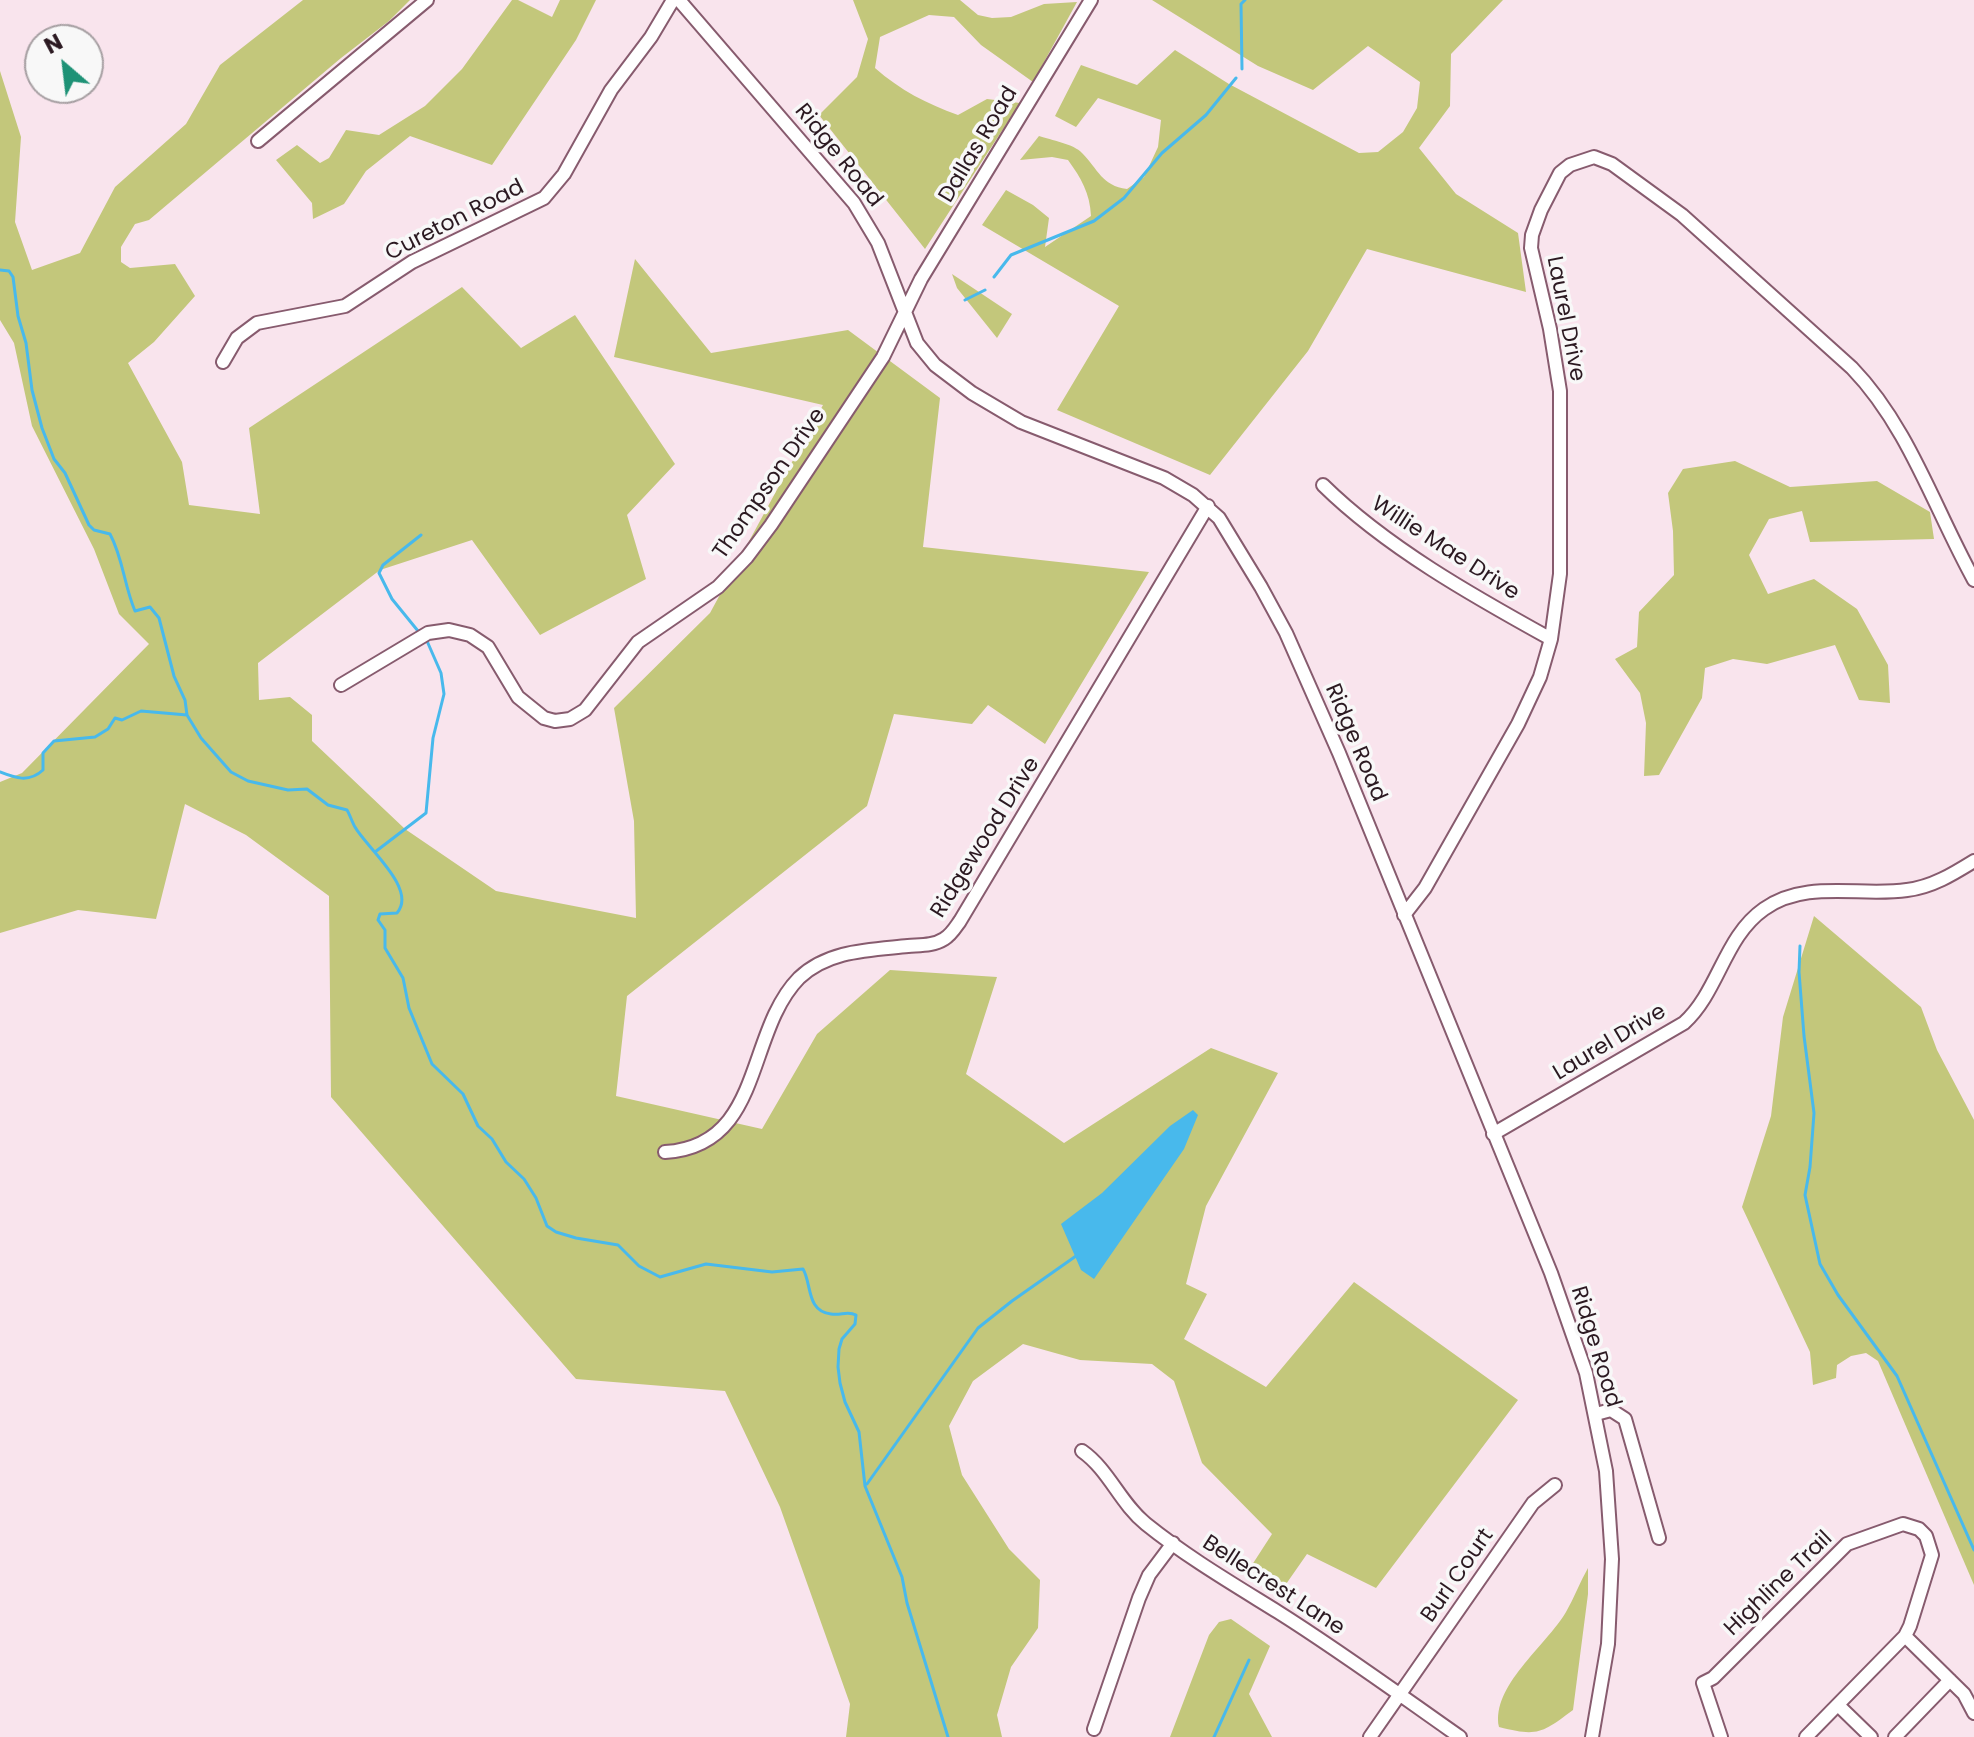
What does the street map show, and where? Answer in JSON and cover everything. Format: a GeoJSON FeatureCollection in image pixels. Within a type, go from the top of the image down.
{"type":"FeatureCollection","features":[{"type":"Feature","properties":{"kind":"street"},"geometry":{"type":"LineString","coordinates":[[258,141],[427,0]]}},
{"type":"Feature","properties":{"kind":"street","name":"Cureton Road"},"geometry":{"type":"LineString","coordinates":[[223,362],[237,338],[257,323],[345,306],[412,262],[544,198],[564,174],[611,90],[651,37],[673,0]]}},
{"type":"Feature","properties":{"kind":"street","name":"Ridge Road"},"geometry":{"type":"LineString","coordinates":[[679,0],[854,203],[878,243],[917,343],[935,365],[972,393],[1047,434],[1164,478],[1208,506],[1235,543],[1286,633],[1339,753],[1572,1329],[1596,1414],[1609,1499],[1612,1590],[1608,1644],[1592,1737]]}},
{"type":"Feature","properties":{"kind":"street","name":"Dallas Road"},"geometry":{"type":"LineString","coordinates":[[905,313],[921,279],[1091,0]]}},
{"type":"Feature","properties":{"kind":"street","name":"Laurel Drive"},"geometry":{"type":"LineString","coordinates":[[1404,915],[1425,888],[1518,724],[1540,677],[1551,639],[1560,574],[1560,391],[1550,329],[1531,256],[1531,241],[1541,210],[1560,173],[1570,165],[1594,157],[1612,164],[1682,215],[1805,324],[1866,383],[1890,418],[1974,580]]}},
{"type":"Feature","properties":{"kind":"street","name":"Thompson Drive"},"geometry":{"type":"LineString","coordinates":[[341,685],[428,633],[439,630],[458,632],[480,640],[491,650],[518,697],[534,712],[555,721],[576,717],[590,704],[638,642],[718,587],[747,557],[883,357],[905,313]]}},
{"type":"Feature","properties":{"kind":"street","name":"Willie Mae Drive"},"geometry":{"type":"LineString","coordinates":[[1323,485],[1393,544],[1551,639]]}},
{"type":"Feature","properties":{"kind":"street","name":"Ridgewood Drive"},"geometry":{"type":"LineString","coordinates":[[665,1152],[693,1147],[716,1134],[731,1120],[742,1102],[776,1014],[791,987],[806,972],[840,955],[932,944],[950,935],[1208,506]]}},
{"type":"Feature","properties":{"kind":"street","name":"Laurel Drive"},"geometry":{"type":"LineString","coordinates":[[1493,1134],[1684,1023],[1701,1002],[1743,929],[1767,907],[1795,894],[1811,892],[1921,888],[1974,861]]}},
{"type":"Feature","properties":{"kind":"street"},"geometry":{"type":"LineString","coordinates":[[1596,1414],[1611,1410],[1625,1419],[1659,1538]]}},
{"type":"Feature","properties":{"kind":"street","name":"Bellecrest Lane"},"geometry":{"type":"LineString","coordinates":[[1082,1451],[1103,1469],[1144,1523],[1460,1737]]}},
{"type":"Feature","properties":{"kind":"street","name":"Burl Court"},"geometry":{"type":"LineString","coordinates":[[1370,1737],[1533,1503],[1555,1485]]}},
{"type":"Feature","properties":{"kind":"street","name":"Highline Trail"},"geometry":{"type":"LineString","coordinates":[[1721,1737],[1703,1683],[1713,1678],[1840,1548],[1893,1525],[1903,1524],[1919,1529],[1926,1536],[1932,1555],[1905,1636],[1806,1737]]}},
{"type":"Feature","properties":{"kind":"street"},"geometry":{"type":"LineString","coordinates":[[1094,1729],[1139,1598],[1149,1575],[1173,1543]]}},
{"type":"Feature","properties":{"kind":"street"},"geometry":{"type":"LineString","coordinates":[[1905,1636],[1964,1694],[1974,1713]]}},
{"type":"Feature","properties":{"kind":"street"},"geometry":{"type":"LineString","coordinates":[[1895,1737],[1950,1680]]}},
{"type":"Feature","properties":{"kind":"street"},"geometry":{"type":"LineString","coordinates":[[1838,1705],[1871,1737]]}},
{"type":"Feature","properties":{"kind":"green space"},"geometry":{"type":"Polygon","coordinates":[[[303,0],[410,0],[389,21],[149,220],[135,224],[121,247],[121,262],[130,268],[175,264],[195,296],[154,342],[128,363],[182,462],[189,505],[260,514],[249,428],[462,287],[521,348],[575,315],[675,464],[627,515],[646,579],[540,635],[472,540],[380,570],[258,663],[259,700],[290,697],[312,715],[312,741],[405,829],[496,891],[636,918],[634,821],[614,708],[710,613],[823,405],[614,357],[635,259],[711,353],[848,330],[940,398],[923,547],[1149,572],[1045,744],[988,705],[972,724],[894,714],[867,806],[627,996],[616,1096],[762,1129],[817,1034],[890,970],[997,977],[966,1074],[1064,1143],[1211,1048],[1278,1073],[1206,1206],[1186,1284],[1207,1294],[1184,1339],[1266,1387],[1354,1282],[1518,1400],[1376,1588],[1307,1554],[1284,1587],[1273,1589],[1250,1568],[1272,1534],[1202,1463],[1174,1381],[1152,1364],[1080,1360],[1023,1344],[973,1381],[949,1426],[962,1475],[1009,1549],[1040,1580],[1038,1628],[1011,1667],[997,1715],[1002,1737],[846,1737],[850,1704],[780,1507],[725,1391],[576,1379],[331,1097],[329,896],[246,835],[185,804],[156,919],[78,910],[0,933],[0,782],[22,773],[149,644],[119,614],[94,549],[32,426],[14,343],[0,320],[0,71],[21,137],[15,222],[32,270],[80,253],[115,187],[186,124],[220,65],[303,0]]]}},
{"type":"Feature","properties":{"kind":"green space"},"geometry":{"type":"Polygon","coordinates":[[[512,0],[552,17],[560,0],[596,0],[576,40],[492,165],[410,136],[366,171],[344,204],[313,219],[312,203],[276,160],[297,145],[320,163],[329,158],[346,130],[379,135],[425,106],[462,69],[512,0]]]}},
{"type":"Feature","properties":{"kind":"green space"},"geometry":{"type":"Polygon","coordinates":[[[853,0],[960,0],[978,15],[992,18],[1011,17],[1044,4],[1077,2],[1033,82],[981,45],[954,17],[929,15],[880,37],[875,68],[925,101],[958,115],[987,99],[1020,103],[925,249],[819,115],[857,77],[868,39],[853,0]]]}},
{"type":"Feature","properties":{"kind":"green space"},"geometry":{"type":"Polygon","coordinates":[[[1152,0],[1503,0],[1451,54],[1450,106],[1419,148],[1456,194],[1518,233],[1526,292],[1367,249],[1308,351],[1210,475],[1057,410],[1119,306],[982,225],[1006,190],[1049,218],[1045,247],[1091,216],[1084,186],[1068,160],[1052,157],[1020,160],[1039,136],[1078,150],[1106,181],[1119,187],[1127,189],[1144,177],[1158,147],[1161,120],[1098,98],[1076,127],[1055,116],[1081,65],[1137,85],[1175,50],[1229,84],[1359,153],[1378,152],[1403,132],[1417,108],[1420,82],[1368,46],[1313,90],[1258,66],[1152,0]]]}},
{"type":"Feature","properties":{"kind":"green space"},"geometry":{"type":"Polygon","coordinates":[[[952,274],[1012,314],[997,338],[957,288],[952,274]]]}},
{"type":"Feature","properties":{"kind":"green space"},"geometry":{"type":"Polygon","coordinates":[[[1735,461],[1790,487],[1877,481],[1930,512],[1934,539],[1810,542],[1802,511],[1769,519],[1749,555],[1768,594],[1814,579],[1857,609],[1888,665],[1890,703],[1859,700],[1835,645],[1767,664],[1733,659],[1705,668],[1702,698],[1659,775],[1644,776],[1646,723],[1640,693],[1615,659],[1637,647],[1639,612],[1674,575],[1668,493],[1683,469],[1735,461]]]}},
{"type":"Feature","properties":{"kind":"green space"},"geometry":{"type":"Polygon","coordinates":[[[1814,916],[1921,1007],[1937,1050],[1974,1120],[1974,1585],[1878,1361],[1866,1353],[1851,1356],[1837,1365],[1836,1378],[1813,1385],[1810,1352],[1742,1207],[1771,1116],[1783,1017],[1814,916]]]}},
{"type":"Feature","properties":{"kind":"green space"},"geometry":{"type":"Polygon","coordinates":[[[1588,1568],[1588,1594],[1573,1710],[1539,1731],[1523,1732],[1499,1727],[1503,1697],[1511,1682],[1566,1612],[1588,1568]]]}},
{"type":"Feature","properties":{"kind":"green space"},"geometry":{"type":"Polygon","coordinates":[[[1231,1619],[1270,1646],[1249,1694],[1272,1737],[1170,1737],[1209,1635],[1219,1622],[1231,1619]]]}},
{"type":"Feature","properties":{"kind":"water"},"geometry":{"type":"Polygon","coordinates":[[[1193,1110],[1198,1115],[1184,1149],[1094,1279],[1081,1270],[1061,1224],[1102,1193],[1170,1126],[1193,1110]]]}},
{"type":"Feature","properties":{"kind":"waterway"},"geometry":{"type":"LineString","coordinates":[[1242,69],[1241,4],[1245,0]]}},
{"type":"Feature","properties":{"kind":"waterway"},"geometry":{"type":"LineString","coordinates":[[994,277],[1011,255],[1094,221],[1124,198],[1162,153],[1206,115],[1236,78]]}},
{"type":"Feature","properties":{"kind":"waterway"},"geometry":{"type":"LineString","coordinates":[[0,270],[9,271],[13,277],[32,390],[54,459],[65,473],[89,525],[94,530],[110,534],[135,611],[150,607],[159,618],[187,715],[201,738],[231,772],[248,781],[288,790],[307,789],[328,805],[347,810],[355,827],[388,868],[401,892],[402,903],[397,913],[380,914],[378,920],[385,930],[385,948],[403,978],[409,1008],[432,1064],[463,1094],[478,1126],[492,1139],[506,1162],[524,1179],[536,1198],[547,1226],[576,1238],[618,1245],[639,1266],[660,1277],[706,1264],[772,1272],[803,1269],[817,1308],[831,1314],[856,1315],[855,1324],[842,1339],[839,1349],[840,1383],[859,1432],[865,1486],[902,1577],[948,1737]]}},
{"type":"Feature","properties":{"kind":"waterway"},"geometry":{"type":"LineString","coordinates":[[965,300],[985,290]]}},
{"type":"Feature","properties":{"kind":"waterway"},"geometry":{"type":"LineString","coordinates":[[418,631],[392,599],[379,573],[383,565],[421,535]]}},
{"type":"Feature","properties":{"kind":"waterway"},"geometry":{"type":"LineString","coordinates":[[375,852],[426,813],[433,738],[444,694],[441,673],[427,641]]}},
{"type":"Feature","properties":{"kind":"waterway"},"geometry":{"type":"LineString","coordinates":[[0,772],[32,777],[43,770],[43,753],[54,741],[95,737],[108,729],[115,718],[122,720],[141,711],[187,715]]}},
{"type":"Feature","properties":{"kind":"waterway"},"geometry":{"type":"LineString","coordinates":[[1800,946],[1804,1036],[1814,1113],[1805,1195],[1820,1264],[1838,1295],[1897,1376],[1974,1550]]}},
{"type":"Feature","properties":{"kind":"waterway"},"geometry":{"type":"LineString","coordinates":[[867,1484],[978,1328],[1076,1256]]}},
{"type":"Feature","properties":{"kind":"waterway"},"geometry":{"type":"LineString","coordinates":[[1214,1737],[1249,1660]]}}]}
